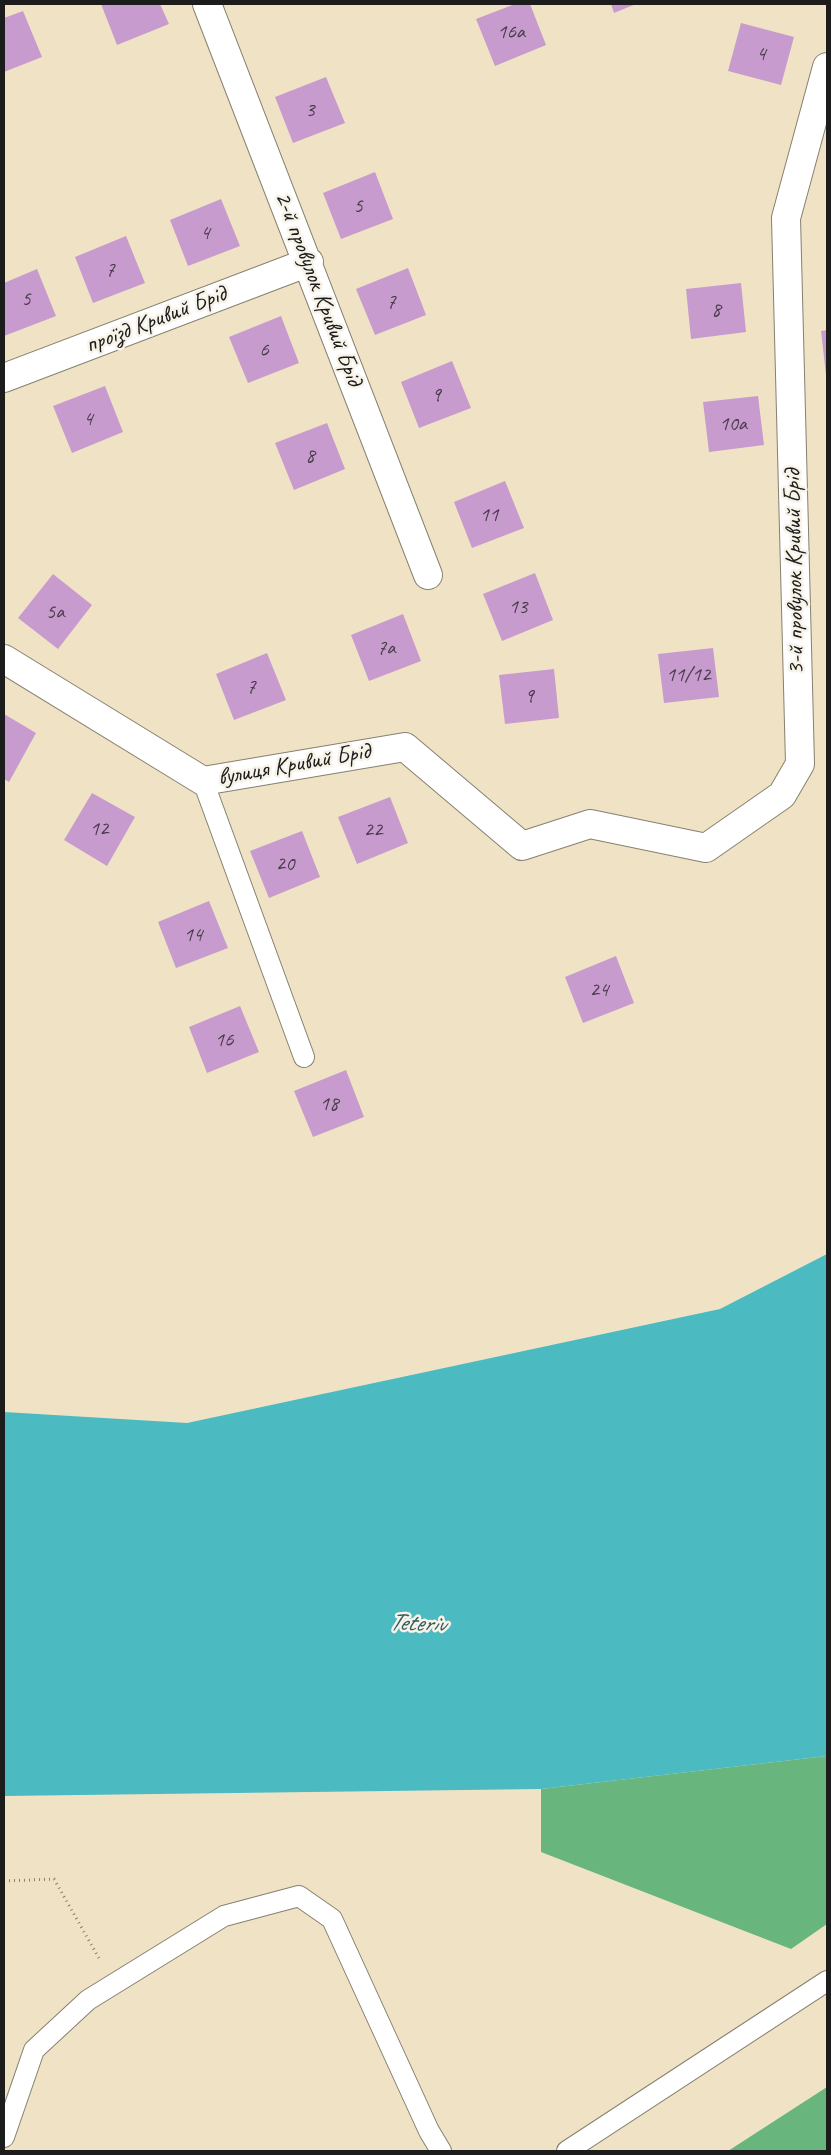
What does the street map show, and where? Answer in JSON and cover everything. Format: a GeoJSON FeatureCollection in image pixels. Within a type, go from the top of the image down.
{"type":"FeatureCollection","features":[{"type":"Feature","properties":{"kind":"street","name":"2-й провулок Кривий Брід"},"geometry":{"type":"LineString","coordinates":[[207,4],[309,262],[428,575]]}},
{"type":"Feature","properties":{"kind":"street","name":"3-й провулок Кривий Брід"},"geometry":{"type":"LineString","coordinates":[[522,846],[590,824],[706,848],[782,795],[800,764],[786,218],[827,67]]}},
{"type":"Feature","properties":{"kind":"street","name":"проїзд Кривий Брід"},"geometry":{"type":"LineString","coordinates":[[4,378],[309,262]]}},
{"type":"Feature","properties":{"kind":"street","name":"вулиця Кривий Брід"},"geometry":{"type":"LineString","coordinates":[[4,659],[203,781],[406,747],[522,846]]}},
{"type":"Feature","properties":{"kind":"lane"},"geometry":{"type":"LineString","coordinates":[[203,781],[304,1057]]}},
{"type":"Feature","properties":{"kind":"lane"},"geometry":{"type":"LineString","coordinates":[[4,2137],[34,2050],[88,2000],[224,1916],[298,1896],[332,1918],[429,2131],[441,2151]]}},
{"type":"Feature","properties":{"kind":"lane"},"geometry":{"type":"LineString","coordinates":[[566,2151],[827,1981]]}},
{"type":"Feature","properties":{"kind":"path"},"geometry":{"type":"LineString","coordinates":[[4,1881],[54,1878],[113,1985]]}},
{"type":"Feature","properties":{"kind":"green space"},"geometry":{"type":"Polygon","coordinates":[[[827,1756],[827,1924],[791,1949],[541,1852],[541,1789],[827,1756]]]}},
{"type":"Feature","properties":{"kind":"green space"},"geometry":{"type":"Polygon","coordinates":[[[827,2087],[827,2151],[728,2151],[827,2087]]]}},
{"type":"Feature","properties":{"kind":"water","name":"Teteriv"},"geometry":{"type":"Polygon","coordinates":[[[827,1254],[827,1756],[541,1789],[4,1796],[4,1412],[187,1423],[720,1309],[827,1254]]]}},
{"type":"Feature","properties":{"kind":"building"},"geometry":{"type":"Polygon","coordinates":[[[101,4],[160,4],[169,24],[117,45],[101,4]]]}},
{"type":"Feature","properties":{"kind":"building"},"geometry":{"type":"Polygon","coordinates":[[[515,4],[530,4],[546,45],[495,66],[476,19],[515,4]]]}},
{"type":"Feature","properties":{"kind":"building"},"geometry":{"type":"Polygon","coordinates":[[[611,4],[636,4],[614,13],[611,4]]]}},
{"type":"Feature","properties":{"kind":"building"},"geometry":{"type":"Polygon","coordinates":[[[23,11],[42,57],[4,72],[4,18],[23,11]]]}},
{"type":"Feature","properties":{"kind":"building"},"geometry":{"type":"Polygon","coordinates":[[[741,23],[794,37],[781,85],[728,71],[741,23]]]}},
{"type":"Feature","properties":{"kind":"building"},"geometry":{"type":"Polygon","coordinates":[[[326,77],[345,123],[293,143],[275,97],[326,77]]]}},
{"type":"Feature","properties":{"kind":"building"},"geometry":{"type":"Polygon","coordinates":[[[375,172],[393,219],[341,239],[323,193],[375,172]]]}},
{"type":"Feature","properties":{"kind":"building"},"geometry":{"type":"Polygon","coordinates":[[[221,199],[240,246],[188,266],[170,220],[221,199]]]}},
{"type":"Feature","properties":{"kind":"building"},"geometry":{"type":"Polygon","coordinates":[[[126,236],[145,283],[93,303],[75,257],[126,236]]]}},
{"type":"Feature","properties":{"kind":"building"},"geometry":{"type":"Polygon","coordinates":[[[408,268],[426,315],[375,335],[356,289],[408,268]]]}},
{"type":"Feature","properties":{"kind":"building"},"geometry":{"type":"Polygon","coordinates":[[[37,269],[56,316],[4,336],[4,283],[37,269]]]}},
{"type":"Feature","properties":{"kind":"building"},"geometry":{"type":"Polygon","coordinates":[[[741,283],[746,332],[691,339],[686,289],[741,283]]]}},
{"type":"Feature","properties":{"kind":"building"},"geometry":{"type":"Polygon","coordinates":[[[281,316],[299,363],[248,383],[229,337],[281,316]]]}},
{"type":"Feature","properties":{"kind":"building"},"geometry":{"type":"Polygon","coordinates":[[[827,330],[827,375],[826,375],[821,331],[827,330]]]}},
{"type":"Feature","properties":{"kind":"building"},"geometry":{"type":"Polygon","coordinates":[[[452,361],[471,408],[419,428],[401,382],[452,361]]]}},
{"type":"Feature","properties":{"kind":"building"},"geometry":{"type":"Polygon","coordinates":[[[105,386],[123,432],[72,453],[53,406],[105,386]]]}},
{"type":"Feature","properties":{"kind":"building"},"geometry":{"type":"Polygon","coordinates":[[[758,396],[764,445],[709,452],[703,402],[758,396]]]}},
{"type":"Feature","properties":{"kind":"building"},"geometry":{"type":"Polygon","coordinates":[[[327,423],[345,469],[294,490],[275,443],[327,423]]]}},
{"type":"Feature","properties":{"kind":"building"},"geometry":{"type":"Polygon","coordinates":[[[505,481],[524,528],[472,548],[454,502],[505,481]]]}},
{"type":"Feature","properties":{"kind":"building"},"geometry":{"type":"Polygon","coordinates":[[[535,573],[553,620],[502,641],[483,594],[535,573]]]}},
{"type":"Feature","properties":{"kind":"building"},"geometry":{"type":"Polygon","coordinates":[[[53,574],[92,605],[58,649],[18,618],[53,574]]]}},
{"type":"Feature","properties":{"kind":"building"},"geometry":{"type":"Polygon","coordinates":[[[403,614],[421,661],[369,681],[351,635],[403,614]]]}},
{"type":"Feature","properties":{"kind":"building"},"geometry":{"type":"Polygon","coordinates":[[[713,648],[719,697],[664,703],[658,654],[713,648]]]}},
{"type":"Feature","properties":{"kind":"building"},"geometry":{"type":"Polygon","coordinates":[[[267,653],[286,700],[234,720],[216,674],[267,653]]]}},
{"type":"Feature","properties":{"kind":"building"},"geometry":{"type":"Polygon","coordinates":[[[554,669],[559,718],[505,724],[499,675],[554,669]]]}},
{"type":"Feature","properties":{"kind":"building"},"geometry":{"type":"Polygon","coordinates":[[[4,714],[36,733],[9,782],[4,779],[4,714]]]}},
{"type":"Feature","properties":{"kind":"building"},"geometry":{"type":"Polygon","coordinates":[[[92,793],[135,817],[107,866],[64,840],[92,793]]]}},
{"type":"Feature","properties":{"kind":"building"},"geometry":{"type":"Polygon","coordinates":[[[390,797],[408,843],[357,864],[338,817],[390,797]]]}},
{"type":"Feature","properties":{"kind":"building"},"geometry":{"type":"Polygon","coordinates":[[[302,831],[320,877],[269,898],[250,851],[302,831]]]}},
{"type":"Feature","properties":{"kind":"building"},"geometry":{"type":"Polygon","coordinates":[[[209,901],[228,948],[176,968],[158,922],[209,901]]]}},
{"type":"Feature","properties":{"kind":"building"},"geometry":{"type":"Polygon","coordinates":[[[616,956],[634,1003],[583,1023],[565,977],[616,956]]]}},
{"type":"Feature","properties":{"kind":"building"},"geometry":{"type":"Polygon","coordinates":[[[240,1006],[259,1052],[207,1073],[189,1027],[240,1006]]]}},
{"type":"Feature","properties":{"kind":"building"},"geometry":{"type":"Polygon","coordinates":[[[346,1070],[364,1117],[313,1137],[294,1091],[346,1070]]]}}]}
